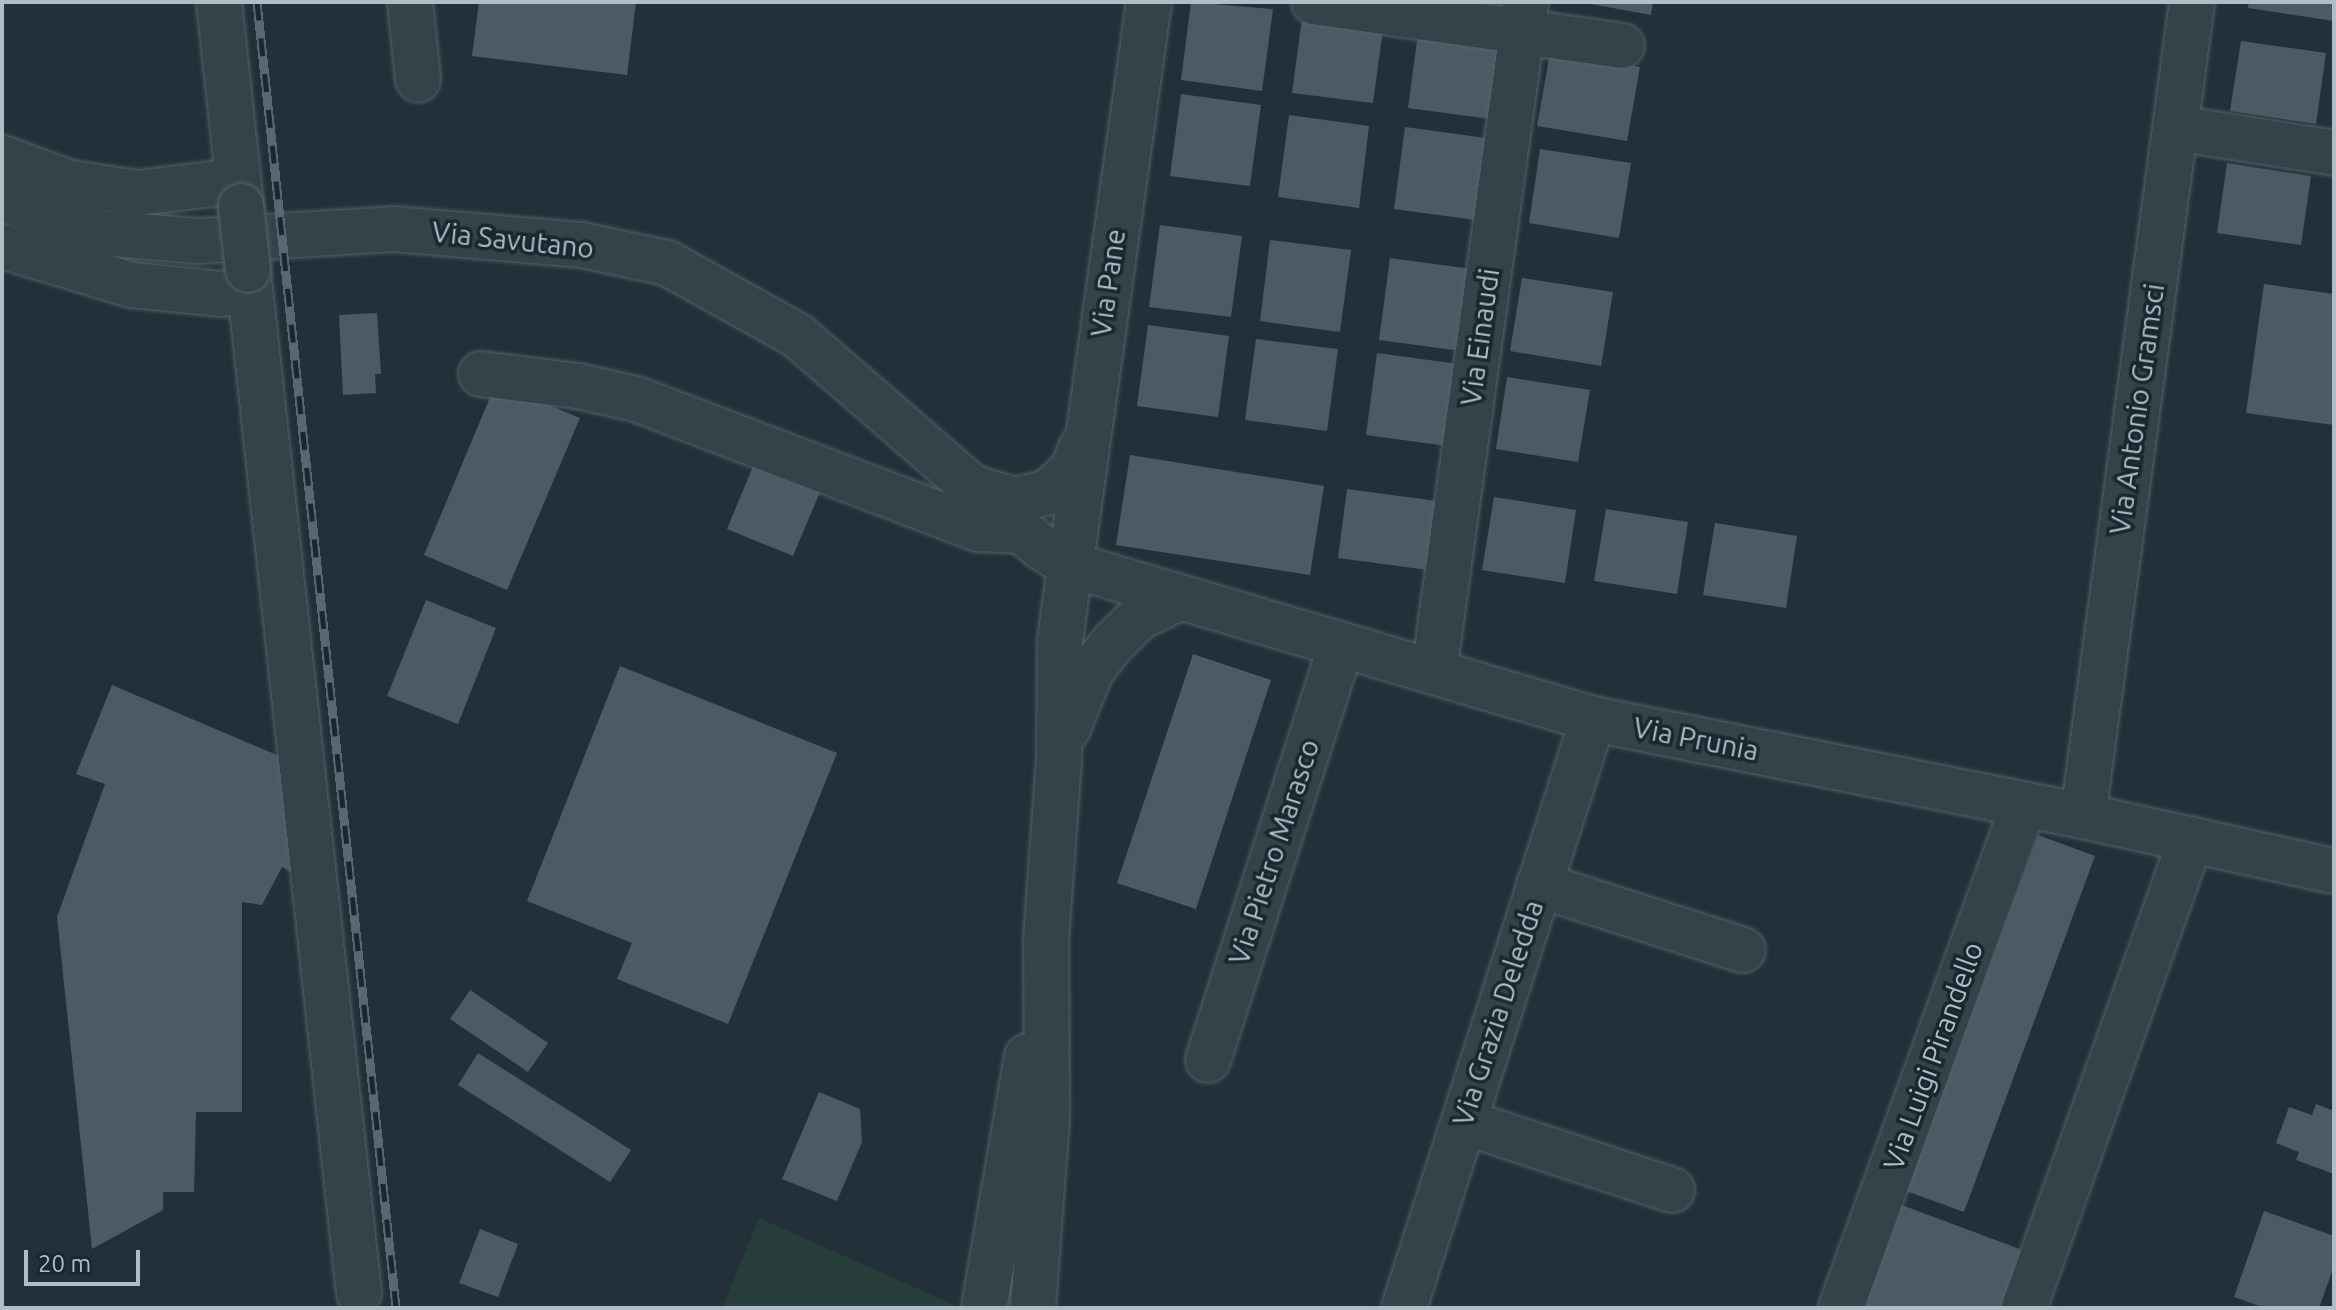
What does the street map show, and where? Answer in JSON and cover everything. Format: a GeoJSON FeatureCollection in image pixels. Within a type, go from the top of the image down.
{"type":"FeatureCollection","features":[{"type":"Feature","properties":{"kind":"street"},"geometry":{"type":"LineString","coordinates":[[219,2],[359,1293]]}},
{"type":"Feature","properties":{"kind":"street"},"geometry":{"type":"LineString","coordinates":[[410,2],[418,80]]}},
{"type":"Feature","properties":{"kind":"street","name":"Via Pane"},"geometry":{"type":"LineString","coordinates":[[1059,759],[1060,640],[1068,564],[1149,2]]}},
{"type":"Feature","properties":{"kind":"street"},"geometry":{"type":"LineString","coordinates":[[1314,2],[1524,17],[1622,46]]}},
{"type":"Feature","properties":{"kind":"street","name":"Via Antonio Gramsci"},"geometry":{"type":"LineString","coordinates":[[2083,816],[2192,2]]}},
{"type":"Feature","properties":{"kind":"street","name":"Via Einaudi"},"geometry":{"type":"LineString","coordinates":[[1434,672],[1524,17]]}},
{"type":"Feature","properties":{"kind":"street"},"geometry":{"type":"LineString","coordinates":[[2175,128],[2334,153]]}},
{"type":"Feature","properties":{"kind":"street"},"geometry":{"type":"LineString","coordinates":[[2,158],[70,183],[137,193],[239,194]]}},
{"type":"Feature","properties":{"kind":"street","name":"Via Savutano"},"geometry":{"type":"LineString","coordinates":[[2,199],[101,233],[199,241],[394,229],[582,245],[667,263],[798,336],[969,481],[1023,531]]}},
{"type":"Feature","properties":{"kind":"street"},"geometry":{"type":"LineString","coordinates":[[2,246],[132,285],[220,294],[249,280]]}},
{"type":"Feature","properties":{"kind":"street"},"geometry":{"type":"LineString","coordinates":[[481,374],[533,378],[636,399],[979,529],[1023,531]]}},
{"type":"Feature","properties":{"kind":"street"},"geometry":{"type":"LineString","coordinates":[[969,481],[1015,500],[1049,492],[1072,470],[1087,433]]}},
{"type":"Feature","properties":{"kind":"street","name":"Via Prunia"},"geometry":{"type":"LineString","coordinates":[[1023,531],[1068,564],[1593,719],[2083,816],[2334,871]]}},
{"type":"Feature","properties":{"kind":"street"},"geometry":{"type":"LineString","coordinates":[[1033,1308],[1047,1116],[1046,940],[1059,759],[1078,697],[1091,671],[1138,618],[1179,598]]}},
{"type":"Feature","properties":{"kind":"street","name":"Via Pietro Marasco"},"geometry":{"type":"LineString","coordinates":[[1208,1060],[1341,645]]}},
{"type":"Feature","properties":{"kind":"street","name":"Via Grazia Deledda"},"geometry":{"type":"LineString","coordinates":[[1404,1308],[1593,719]]}},
{"type":"Feature","properties":{"kind":"street","name":"Via Luigi Pirandello"},"geometry":{"type":"LineString","coordinates":[[1841,1308],[2024,804]]}},
{"type":"Feature","properties":{"kind":"street"},"geometry":{"type":"LineString","coordinates":[[2024,1308],[2191,839]]}},
{"type":"Feature","properties":{"kind":"street"},"geometry":{"type":"LineString","coordinates":[[1539,885],[1743,950]]}},
{"type":"Feature","properties":{"kind":"street"},"geometry":{"type":"LineString","coordinates":[[984,1308],[1046,940]]}},
{"type":"Feature","properties":{"kind":"street"},"geometry":{"type":"LineString","coordinates":[[1464,1122],[1672,1190]]}},
{"type":"Feature","properties":{"kind":"green space"},"geometry":{"type":"Polygon","coordinates":[[[759,1218],[959,1307],[722,1308],[759,1218]]]}},
{"type":"Feature","properties":{"kind":"building"},"geometry":{"type":"Polygon","coordinates":[[[479,2],[636,2],[627,75],[472,56],[479,2]]]}},
{"type":"Feature","properties":{"kind":"building"},"geometry":{"type":"Polygon","coordinates":[[[1191,2],[1273,9],[1262,91],[1181,80],[1191,2]]]}},
{"type":"Feature","properties":{"kind":"building"},"geometry":{"type":"Polygon","coordinates":[[[1580,2],[1653,2],[1651,15],[1580,2]]]}},
{"type":"Feature","properties":{"kind":"building"},"geometry":{"type":"Polygon","coordinates":[[[2249,2],[2334,2],[2334,21],[2248,8],[2249,2]]]}},
{"type":"Feature","properties":{"kind":"building"},"geometry":{"type":"Polygon","coordinates":[[[1303,11],[1384,22],[1373,103],[1292,93],[1303,11]]]}},
{"type":"Feature","properties":{"kind":"building"},"geometry":{"type":"Polygon","coordinates":[[[1419,26],[1500,37],[1490,119],[1408,108],[1419,26]]]}},
{"type":"Feature","properties":{"kind":"building"},"geometry":{"type":"Polygon","coordinates":[[[2241,41],[2326,53],[2316,124],[2230,111],[2241,41]]]}},
{"type":"Feature","properties":{"kind":"building"},"geometry":{"type":"Polygon","coordinates":[[[1550,53],[1640,67],[1627,141],[1537,126],[1550,53]]]}},
{"type":"Feature","properties":{"kind":"building"},"geometry":{"type":"Polygon","coordinates":[[[1181,94],[1261,105],[1250,186],[1170,176],[1181,94]]]}},
{"type":"Feature","properties":{"kind":"building"},"geometry":{"type":"Polygon","coordinates":[[[1289,115],[1369,126],[1359,208],[1278,197],[1289,115]]]}},
{"type":"Feature","properties":{"kind":"building"},"geometry":{"type":"Polygon","coordinates":[[[1405,127],[1486,138],[1476,220],[1394,209],[1405,127]]]}},
{"type":"Feature","properties":{"kind":"building"},"geometry":{"type":"Polygon","coordinates":[[[1540,149],[1631,163],[1619,238],[1529,223],[1540,149]]]}},
{"type":"Feature","properties":{"kind":"building"},"geometry":{"type":"Polygon","coordinates":[[[2227,163],[2311,176],[2301,245],[2217,233],[2227,163]]]}},
{"type":"Feature","properties":{"kind":"building"},"geometry":{"type":"Polygon","coordinates":[[[1160,225],[1242,236],[1231,317],[1149,307],[1160,225]]]}},
{"type":"Feature","properties":{"kind":"building"},"geometry":{"type":"Polygon","coordinates":[[[1270,240],[1351,250],[1340,332],[1260,321],[1270,240]]]}},
{"type":"Feature","properties":{"kind":"building"},"geometry":{"type":"Polygon","coordinates":[[[1390,258],[1472,269],[1461,351],[1379,340],[1390,258]]]}},
{"type":"Feature","properties":{"kind":"building"},"geometry":{"type":"Polygon","coordinates":[[[1522,278],[1613,292],[1601,366],[1510,351],[1522,278]]]}},
{"type":"Feature","properties":{"kind":"building"},"geometry":{"type":"Polygon","coordinates":[[[2264,284],[2334,294],[2334,425],[2246,413],[2264,284]]]}},
{"type":"Feature","properties":{"kind":"building"},"geometry":{"type":"Polygon","coordinates":[[[377,313],[381,374],[375,374],[376,393],[343,395],[339,315],[377,313]]]}},
{"type":"Feature","properties":{"kind":"building"},"geometry":{"type":"Polygon","coordinates":[[[1148,325],[1229,336],[1218,417],[1137,406],[1148,325]]]}},
{"type":"Feature","properties":{"kind":"building"},"geometry":{"type":"Polygon","coordinates":[[[1256,339],[1338,349],[1327,431],[1245,420],[1256,339]]]}},
{"type":"Feature","properties":{"kind":"building"},"geometry":{"type":"Polygon","coordinates":[[[1377,353],[1458,364],[1447,446],[1366,435],[1377,353]]]}},
{"type":"Feature","properties":{"kind":"building"},"geometry":{"type":"Polygon","coordinates":[[[1507,377],[1590,390],[1578,462],[1496,449],[1507,377]]]}},
{"type":"Feature","properties":{"kind":"building"},"geometry":{"type":"Polygon","coordinates":[[[496,383],[580,418],[507,590],[424,555],[496,383]]]}},
{"type":"Feature","properties":{"kind":"building"},"geometry":{"type":"Polygon","coordinates":[[[1130,455],[1324,486],[1310,575],[1116,545],[1130,455]]]}},
{"type":"Feature","properties":{"kind":"building"},"geometry":{"type":"Polygon","coordinates":[[[754,464],[820,492],[793,556],[727,529],[754,464]]]}},
{"type":"Feature","properties":{"kind":"building"},"geometry":{"type":"Polygon","coordinates":[[[1347,489],[1437,501],[1428,570],[1338,558],[1347,489]]]}},
{"type":"Feature","properties":{"kind":"building"},"geometry":{"type":"Polygon","coordinates":[[[1494,497],[1576,510],[1565,583],[1482,570],[1494,497]]]}},
{"type":"Feature","properties":{"kind":"building"},"geometry":{"type":"Polygon","coordinates":[[[1606,509],[1688,522],[1677,594],[1594,581],[1606,509]]]}},
{"type":"Feature","properties":{"kind":"building"},"geometry":{"type":"Polygon","coordinates":[[[1715,523],[1797,536],[1786,608],[1703,595],[1715,523]]]}},
{"type":"Feature","properties":{"kind":"building"},"geometry":{"type":"Polygon","coordinates":[[[426,600],[496,628],[458,724],[387,696],[426,600]]]}},
{"type":"Feature","properties":{"kind":"building"},"geometry":{"type":"Polygon","coordinates":[[[1193,654],[1271,680],[1196,909],[1117,883],[1193,654]]]}},
{"type":"Feature","properties":{"kind":"building"},"geometry":{"type":"Polygon","coordinates":[[[620,666],[837,753],[728,1024],[617,979],[632,943],[527,901],[620,666]]]}},
{"type":"Feature","properties":{"kind":"building"},"geometry":{"type":"Polygon","coordinates":[[[112,685],[291,761],[302,878],[282,867],[262,905],[242,902],[242,1112],[196,1112],[194,1192],[163,1192],[163,1210],[92,1249],[57,917],[105,784],[76,774],[112,685]]]}},
{"type":"Feature","properties":{"kind":"building"},"geometry":{"type":"Polygon","coordinates":[[[2038,835],[2095,856],[1964,1212],[1906,1191],[2038,835]]]}},
{"type":"Feature","properties":{"kind":"building"},"geometry":{"type":"Polygon","coordinates":[[[470,990],[548,1043],[528,1072],[450,1019],[470,990]]]}},
{"type":"Feature","properties":{"kind":"building"},"geometry":{"type":"Polygon","coordinates":[[[478,1053],[631,1150],[610,1182],[458,1085],[478,1053]]]}},
{"type":"Feature","properties":{"kind":"building"},"geometry":{"type":"Polygon","coordinates":[[[819,1092],[860,1109],[862,1142],[837,1201],[782,1179],[819,1092]]]}},
{"type":"Feature","properties":{"kind":"building"},"geometry":{"type":"Polygon","coordinates":[[[2316,1104],[2334,1111],[2334,1174],[2296,1160],[2299,1152],[2276,1143],[2289,1107],[2312,1115],[2316,1104]]]}},
{"type":"Feature","properties":{"kind":"building"},"geometry":{"type":"Polygon","coordinates":[[[1899,1204],[2025,1251],[2004,1308],[1861,1306],[1899,1204]]]}},
{"type":"Feature","properties":{"kind":"building"},"geometry":{"type":"Polygon","coordinates":[[[2264,1211],[2334,1236],[2334,1266],[2319,1308],[2265,1308],[2234,1297],[2264,1211]]]}},
{"type":"Feature","properties":{"kind":"building"},"geometry":{"type":"Polygon","coordinates":[[[480,1229],[518,1244],[498,1297],[459,1283],[480,1229]]]}},
{"type":"Feature","properties":{"kind":"railway"},"geometry":{"type":"LineString","coordinates":[[257,2],[396,1308]]}}]}
